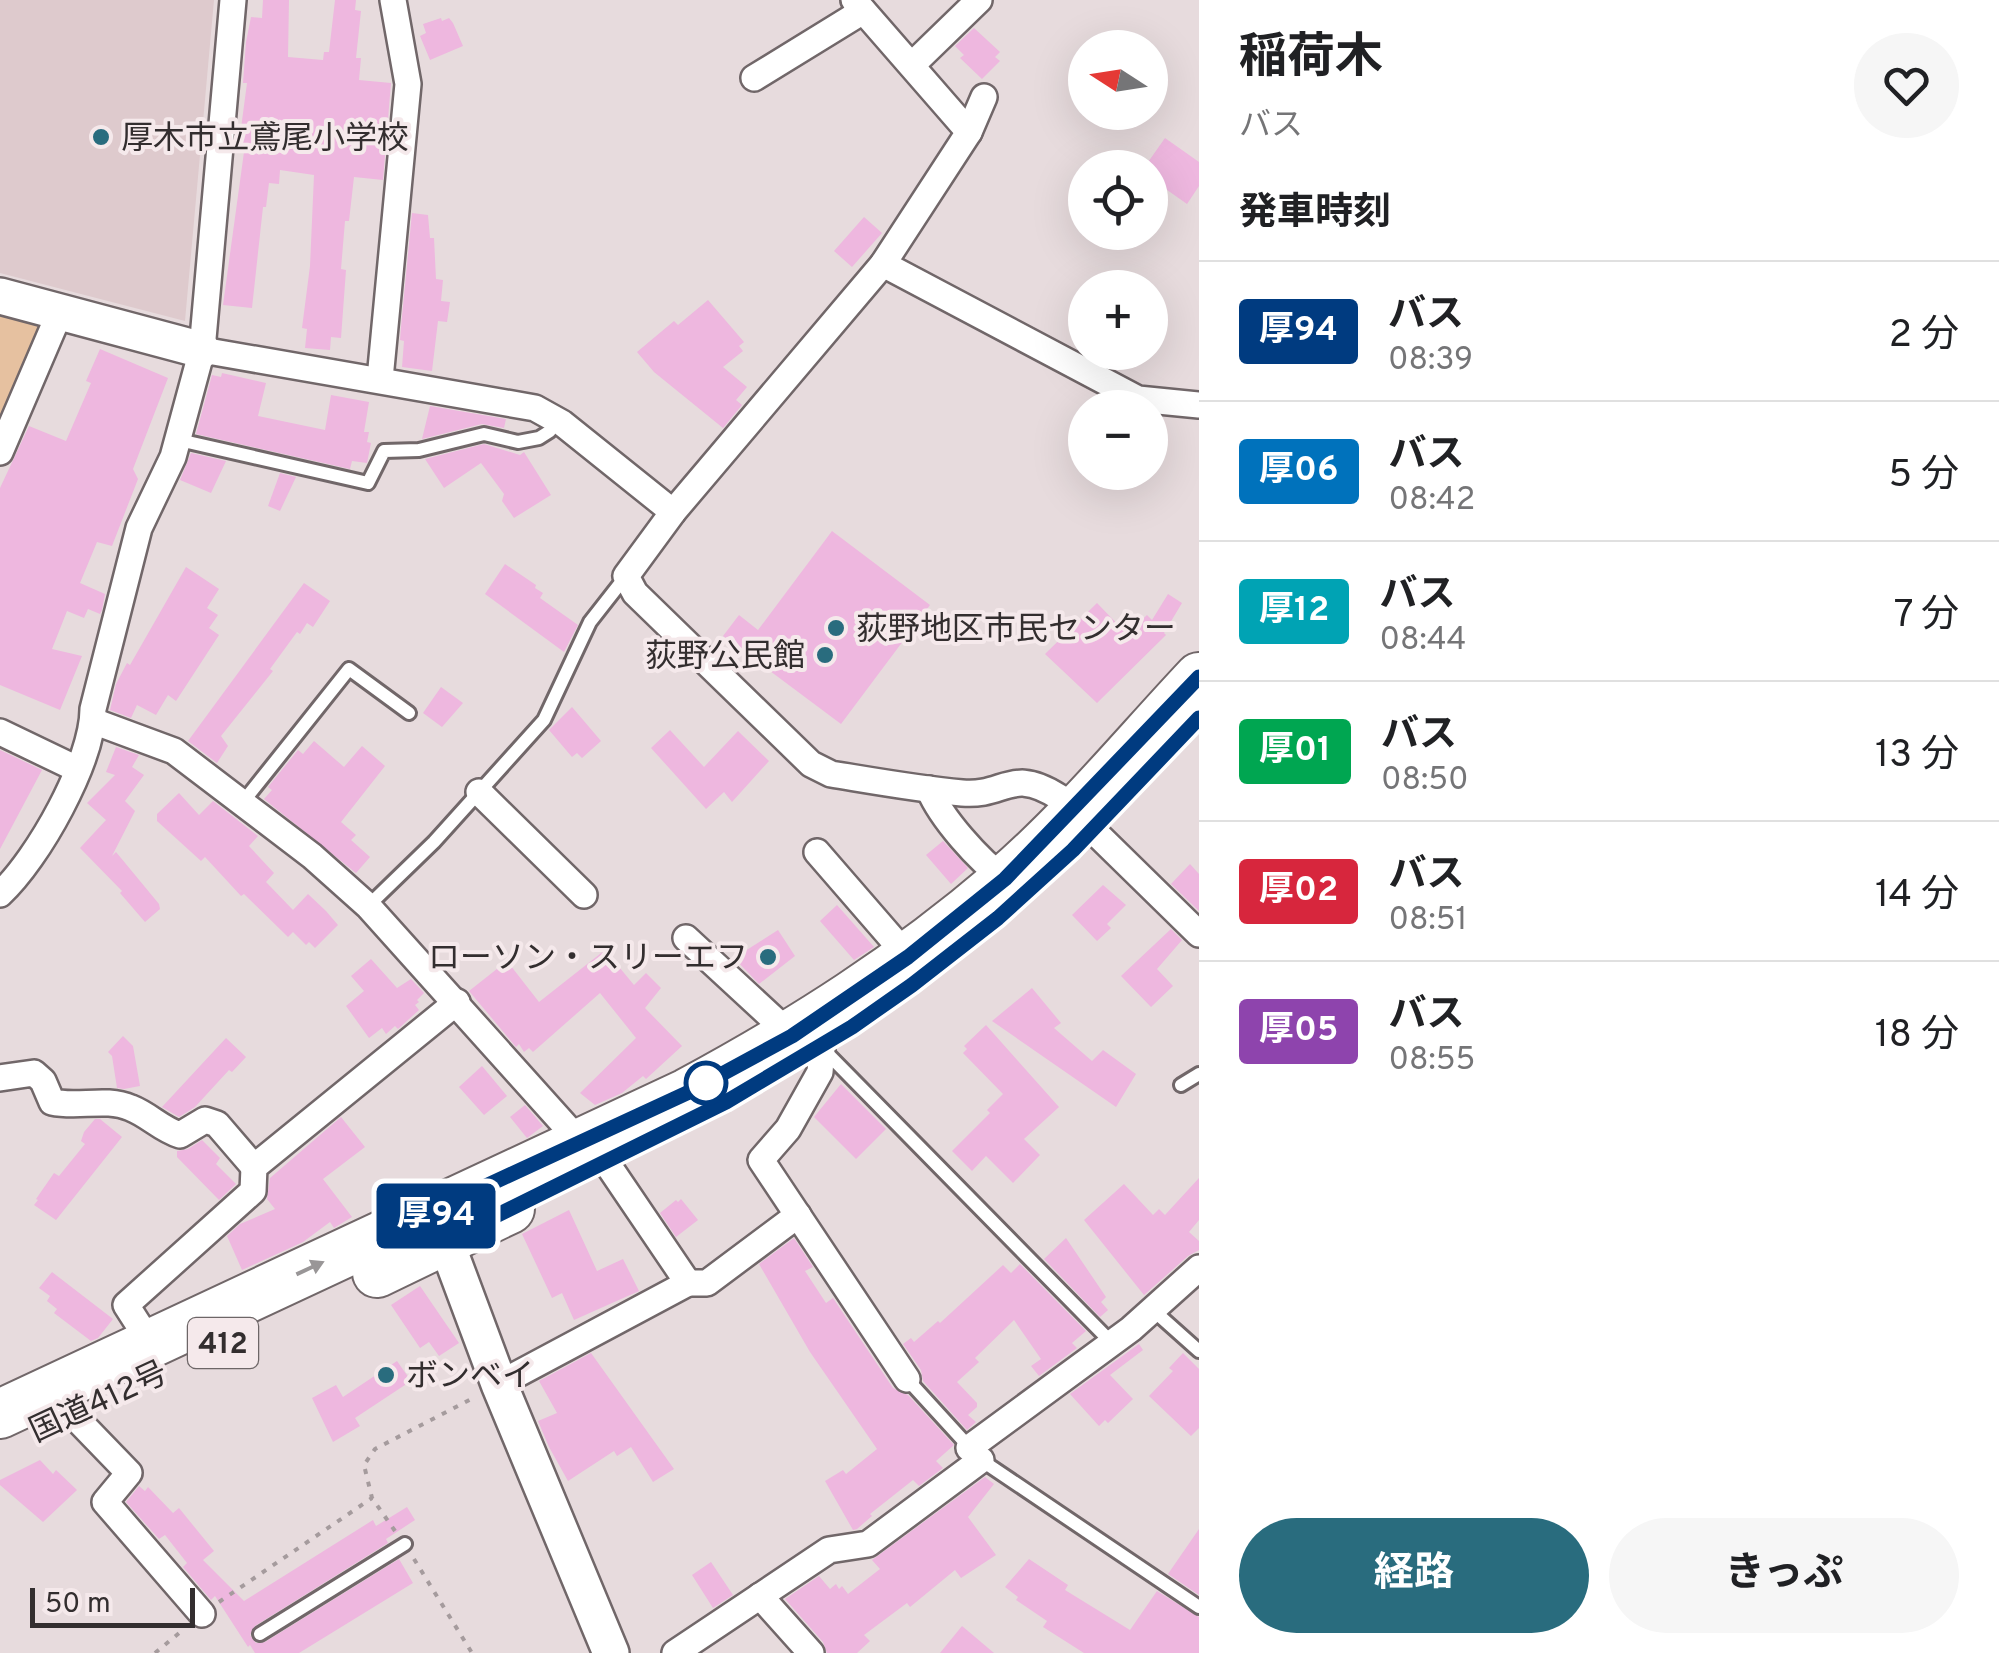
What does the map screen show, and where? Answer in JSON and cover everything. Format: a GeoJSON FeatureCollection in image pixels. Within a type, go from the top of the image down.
{"type":"FeatureCollection","features":[{"type":"Feature","properties":{"kind":"highway","name":"国道412号"},"geometry":{"type":"LineString","coordinates":[[0,1448],[440,1225],[593,1152],[687,1093],[807,1042],[912,985],[998,918],[1199,677]]}},
{"type":"Feature","properties":{"kind":"highway","name":"国道412号"},"geometry":{"type":"LineString","coordinates":[[807,1042],[1083,820],[1199,718]]}},
{"type":"Feature","properties":{"kind":"highway","name":"国道412号"},"geometry":{"type":"LineString","coordinates":[[0,1414],[151,1344],[440,1225]]}},
{"type":"Feature","properties":{"kind":"street"},"geometry":{"type":"LineString","coordinates":[[0,894],[18,878],[47,835],[77,769],[93,721],[139,528],[179,440],[202,350],[233,0]]}},
{"type":"Feature","properties":{"kind":"street"},"geometry":{"type":"LineString","coordinates":[[380,378],[408,84],[393,0]]}},
{"type":"Feature","properties":{"kind":"street"},"geometry":{"type":"LineString","coordinates":[[912,66],[979,0]]}},
{"type":"Feature","properties":{"kind":"street"},"geometry":{"type":"LineString","coordinates":[[754,78],[858,5],[969,132]]}},
{"type":"Feature","properties":{"kind":"street"},"geometry":{"type":"LineString","coordinates":[[984,97],[969,132],[883,264],[673,512],[626,576],[635,593],[812,764],[831,774],[968,794],[1021,782],[1039,784],[1083,820],[1199,934]]}},
{"type":"Feature","properties":{"kind":"street"},"geometry":{"type":"LineString","coordinates":[[883,264],[1138,399],[1197,401]]}},
{"type":"Feature","properties":{"kind":"street"},"geometry":{"type":"LineString","coordinates":[[0,296],[202,350],[535,408],[673,512]]}},
{"type":"Feature","properties":{"kind":"street"},"geometry":{"type":"LineString","coordinates":[[0,452],[60,312]]}},
{"type":"Feature","properties":{"kind":"street"},"geometry":{"type":"LineString","coordinates":[[93,721],[174,751],[243,802],[368,906],[593,1152],[688,1283]]}},
{"type":"Feature","properties":{"kind":"street"},"geometry":{"type":"LineString","coordinates":[[0,732],[77,769]]}},
{"type":"Feature","properties":{"kind":"street"},"geometry":{"type":"LineString","coordinates":[[929,789],[935,803],[978,855],[1005,879]]}},
{"type":"Feature","properties":{"kind":"street"},"geometry":{"type":"LineString","coordinates":[[479,792],[584,895]]}},
{"type":"Feature","properties":{"kind":"street"},"geometry":{"type":"LineString","coordinates":[[816,852],[908,957]]}},
{"type":"Feature","properties":{"kind":"street"},"geometry":{"type":"LineString","coordinates":[[686,938],[807,1042],[820,1072],[788,1129],[761,1160],[907,1378]]}},
{"type":"Feature","properties":{"kind":"street"},"geometry":{"type":"LineString","coordinates":[[254,1166],[457,1002]]}},
{"type":"Feature","properties":{"kind":"street"},"geometry":{"type":"LineString","coordinates":[[0,1078],[34,1073],[43,1080],[52,1102],[102,1101],[132,1108],[164,1130],[180,1135],[205,1120],[218,1124],[254,1166],[252,1191],[126,1305],[151,1344]]}},
{"type":"Feature","properties":{"kind":"street"},"geometry":{"type":"LineString","coordinates":[[499,1384],[688,1283],[707,1283],[798,1216]]}},
{"type":"Feature","properties":{"kind":"street"},"geometry":{"type":"LineString","coordinates":[[440,1225],[499,1384],[612,1653]]}},
{"type":"Feature","properties":{"kind":"street"},"geometry":{"type":"LineString","coordinates":[[675,1653],[830,1550],[868,1544],[1199,1268]]}},
{"type":"Feature","properties":{"kind":"street"},"geometry":{"type":"LineString","coordinates":[[72,1413],[129,1473],[105,1502],[202,1614]]}},
{"type":"Feature","properties":{"kind":"street"},"geometry":{"type":"LineString","coordinates":[[760,1596],[811,1653]]}},
{"type":"Feature","properties":{"kind":"lane"},"geometry":{"type":"LineString","coordinates":[[179,440],[368,483],[384,451],[419,450],[484,434],[518,442],[540,438],[556,427]]}},
{"type":"Feature","properties":{"kind":"lane"},"geometry":{"type":"LineString","coordinates":[[368,906],[544,720],[590,622],[626,576]]}},
{"type":"Feature","properties":{"kind":"lane"},"geometry":{"type":"LineString","coordinates":[[243,802],[349,669],[409,712]]}},
{"type":"Feature","properties":{"kind":"lane"},"geometry":{"type":"LineString","coordinates":[[807,1042],[1111,1342]]}},
{"type":"Feature","properties":{"kind":"lane"},"geometry":{"type":"LineString","coordinates":[[1181,1085],[1199,1074]]}},
{"type":"Feature","properties":{"kind":"lane"},"geometry":{"type":"LineString","coordinates":[[1152,1310],[1199,1351]]}},
{"type":"Feature","properties":{"kind":"lane"},"geometry":{"type":"LineString","coordinates":[[907,1378],[975,1454],[1199,1607]]}},
{"type":"Feature","properties":{"kind":"lane"},"geometry":{"type":"LineString","coordinates":[[260,1634],[405,1544]]}},
{"type":"Feature","properties":{"kind":"path"},"geometry":{"type":"LineString","coordinates":[[472,1653],[372,1498],[364,1465],[376,1449],[499,1384]]}},
{"type":"Feature","properties":{"kind":"path"},"geometry":{"type":"LineString","coordinates":[[155,1653],[202,1614],[372,1498]]}},
{"type":"Feature","properties":{"kind":"shaded area","name":"厚木市立鳶尾小学校"},"geometry":{"type":"Polygon","coordinates":[[[0,0],[214,0],[185,321],[0,273],[0,0]]]}},
{"type":"Feature","properties":{"kind":"shaded area"},"geometry":{"type":"Polygon","coordinates":[[[0,310],[35,320],[40,329],[0,426],[0,310]]]}},
{"type":"Feature","properties":{"kind":"building"},"geometry":{"type":"Polygon","coordinates":[[[263,0],[289,0],[288,57],[323,60],[324,52],[329,52],[335,0],[356,0],[355,10],[361,11],[356,58],[361,58],[359,80],[391,83],[383,180],[354,177],[341,269],[346,270],[341,338],[331,337],[330,350],[305,348],[307,329],[302,328],[310,266],[314,175],[280,170],[279,184],[269,183],[252,308],[223,305],[244,152],[238,151],[247,83],[243,83],[246,42],[251,17],[262,18],[263,0]]]}},
{"type":"Feature","properties":{"kind":"building"},"geometry":{"type":"Polygon","coordinates":[[[449,18],[453,23],[463,46],[430,60],[420,36],[426,33],[423,24],[449,18]]]}},
{"type":"Feature","properties":{"kind":"building"},"geometry":{"type":"Polygon","coordinates":[[[974,28],[1000,52],[995,57],[1000,61],[982,79],[960,58],[964,55],[955,46],[974,28]]]}},
{"type":"Feature","properties":{"kind":"building"},"geometry":{"type":"Polygon","coordinates":[[[1165,138],[1199,162],[1199,186],[1187,204],[1168,191],[1168,150],[1157,150],[1165,138]]]}},
{"type":"Feature","properties":{"kind":"building"},"geometry":{"type":"Polygon","coordinates":[[[412,213],[428,215],[430,238],[434,238],[436,279],[443,280],[441,301],[450,302],[447,322],[438,321],[432,371],[402,367],[404,341],[400,340],[412,213]]]}},
{"type":"Feature","properties":{"kind":"building"},"geometry":{"type":"Polygon","coordinates":[[[864,217],[882,233],[852,267],[834,251],[864,217]]]}},
{"type":"Feature","properties":{"kind":"building"},"geometry":{"type":"Polygon","coordinates":[[[708,300],[744,342],[739,346],[743,351],[723,367],[747,387],[736,400],[742,405],[723,428],[654,372],[637,352],[674,321],[678,325],[708,300]]]}},
{"type":"Feature","properties":{"kind":"building"},"geometry":{"type":"Polygon","coordinates":[[[100,349],[168,378],[133,469],[138,479],[112,546],[97,542],[80,583],[105,594],[102,610],[100,614],[88,609],[84,618],[67,611],[52,649],[82,656],[60,710],[0,685],[0,488],[29,426],[66,441],[91,383],[86,381],[100,349]]]}},
{"type":"Feature","properties":{"kind":"building"},"geometry":{"type":"Polygon","coordinates":[[[222,373],[266,383],[258,416],[325,430],[331,395],[369,402],[364,432],[369,432],[367,442],[371,443],[367,463],[352,461],[350,469],[196,434],[212,375],[221,377],[222,373]]]}},
{"type":"Feature","properties":{"kind":"building"},"geometry":{"type":"Polygon","coordinates":[[[430,406],[506,419],[504,428],[482,424],[422,439],[430,406]]]}},
{"type":"Feature","properties":{"kind":"building"},"geometry":{"type":"Polygon","coordinates":[[[484,444],[520,455],[524,452],[551,495],[514,518],[502,501],[504,494],[481,463],[444,488],[425,459],[484,444]]]}},
{"type":"Feature","properties":{"kind":"building"},"geometry":{"type":"Polygon","coordinates":[[[191,453],[226,461],[211,493],[180,480],[191,453]]]}},
{"type":"Feature","properties":{"kind":"building"},"geometry":{"type":"Polygon","coordinates":[[[280,473],[296,477],[280,511],[268,506],[280,473]]]}},
{"type":"Feature","properties":{"kind":"building","name":"荻野地区市民センター"},"geometry":{"type":"Polygon","coordinates":[[[832,531],[930,605],[841,724],[723,636],[739,615],[758,630],[832,531]]]}},
{"type":"Feature","properties":{"kind":"building"},"geometry":{"type":"Polygon","coordinates":[[[505,564],[536,585],[543,593],[540,598],[578,625],[564,652],[485,594],[505,564]]]}},
{"type":"Feature","properties":{"kind":"building"},"geometry":{"type":"Polygon","coordinates":[[[186,567],[219,589],[207,608],[218,615],[209,628],[219,635],[176,701],[168,695],[156,715],[137,705],[131,718],[110,710],[116,684],[127,663],[130,665],[186,567]]]}},
{"type":"Feature","properties":{"kind":"building"},"geometry":{"type":"Polygon","coordinates":[[[304,583],[330,601],[313,627],[307,623],[300,634],[297,632],[270,669],[273,671],[221,736],[228,746],[217,763],[188,741],[304,583]]]}},
{"type":"Feature","properties":{"kind":"building"},"geometry":{"type":"Polygon","coordinates":[[[1168,594],[1182,603],[1166,635],[1097,703],[1045,654],[1097,603],[1127,634],[1147,615],[1152,620],[1168,594]]]}},
{"type":"Feature","properties":{"kind":"building"},"geometry":{"type":"Polygon","coordinates":[[[441,687],[463,703],[442,727],[423,713],[441,687]]]}},
{"type":"Feature","properties":{"kind":"building"},"geometry":{"type":"Polygon","coordinates":[[[572,707],[601,741],[582,758],[577,753],[572,757],[549,730],[572,707]]]}},
{"type":"Feature","properties":{"kind":"building"},"geometry":{"type":"Polygon","coordinates":[[[670,730],[704,767],[738,731],[769,761],[732,802],[724,792],[706,809],[651,748],[670,730]]]}},
{"type":"Feature","properties":{"kind":"building"},"geometry":{"type":"Polygon","coordinates":[[[314,741],[344,767],[362,746],[385,766],[341,822],[356,835],[351,840],[370,857],[356,873],[264,799],[272,790],[268,787],[298,750],[303,754],[314,741]]]}},
{"type":"Feature","properties":{"kind":"building"},"geometry":{"type":"Polygon","coordinates":[[[116,747],[139,755],[132,767],[144,775],[125,801],[135,811],[112,856],[116,852],[159,904],[160,909],[145,922],[122,891],[80,848],[106,820],[87,803],[115,775],[106,772],[116,747]]]}},
{"type":"Feature","properties":{"kind":"building"},"geometry":{"type":"Polygon","coordinates":[[[0,750],[42,770],[0,849],[0,750]]]}},
{"type":"Feature","properties":{"kind":"building"},"geometry":{"type":"Polygon","coordinates":[[[179,793],[199,815],[213,801],[258,836],[249,846],[274,873],[266,882],[293,910],[308,894],[338,925],[315,948],[293,932],[288,937],[244,894],[241,896],[205,857],[201,861],[157,821],[157,814],[179,793]]]}},
{"type":"Feature","properties":{"kind":"building"},"geometry":{"type":"Polygon","coordinates":[[[943,841],[968,868],[951,884],[926,855],[943,841]]]}},
{"type":"Feature","properties":{"kind":"building"},"geometry":{"type":"Polygon","coordinates":[[[1190,864],[1199,874],[1199,911],[1171,884],[1190,864]]]}},
{"type":"Feature","properties":{"kind":"building"},"geometry":{"type":"Polygon","coordinates":[[[1103,885],[1126,905],[1097,941],[1072,915],[1103,885]]]}},
{"type":"Feature","properties":{"kind":"building"},"geometry":{"type":"Polygon","coordinates":[[[837,905],[874,947],[854,960],[820,921],[837,905]]]}},
{"type":"Feature","properties":{"kind":"building"},"geometry":{"type":"Polygon","coordinates":[[[1171,929],[1182,940],[1157,969],[1173,986],[1151,1007],[1121,976],[1171,929]]]}},
{"type":"Feature","properties":{"kind":"building"},"geometry":{"type":"Polygon","coordinates":[[[778,930],[795,956],[759,984],[734,958],[778,930]]]}},
{"type":"Feature","properties":{"kind":"building"},"geometry":{"type":"Polygon","coordinates":[[[605,950],[634,985],[646,973],[661,988],[645,1008],[682,1046],[646,1079],[643,1076],[622,1093],[595,1105],[580,1093],[636,1038],[600,993],[533,1052],[529,1048],[524,1052],[469,991],[507,961],[539,1002],[605,950]]]}},
{"type":"Feature","properties":{"kind":"building"},"geometry":{"type":"Polygon","coordinates":[[[371,959],[397,988],[411,979],[424,993],[415,1005],[419,1010],[398,1029],[395,1026],[386,1034],[382,1028],[369,1038],[346,1006],[364,991],[351,976],[371,959]]]}},
{"type":"Feature","properties":{"kind":"building"},"geometry":{"type":"Polygon","coordinates":[[[1032,988],[1061,1023],[1054,1028],[1092,1061],[1103,1050],[1136,1074],[1116,1107],[992,1021],[1032,988]]]}},
{"type":"Feature","properties":{"kind":"building"},"geometry":{"type":"Polygon","coordinates":[[[986,1025],[1059,1107],[1024,1139],[1040,1155],[1013,1183],[986,1156],[972,1171],[952,1151],[1003,1094],[963,1053],[967,1049],[964,1046],[986,1025]]]}},
{"type":"Feature","properties":{"kind":"building"},"geometry":{"type":"Polygon","coordinates":[[[123,1036],[133,1046],[140,1086],[124,1089],[117,1088],[108,1052],[123,1036]]]}},
{"type":"Feature","properties":{"kind":"building"},"geometry":{"type":"Polygon","coordinates":[[[226,1038],[246,1057],[195,1107],[179,1117],[162,1107],[226,1038]]]}},
{"type":"Feature","properties":{"kind":"building"},"geometry":{"type":"Polygon","coordinates":[[[482,1066],[507,1096],[484,1115],[459,1087],[482,1066]]]}},
{"type":"Feature","properties":{"kind":"building"},"geometry":{"type":"Polygon","coordinates":[[[841,1084],[886,1129],[856,1159],[814,1117],[841,1084]]]}},
{"type":"Feature","properties":{"kind":"building"},"geometry":{"type":"Polygon","coordinates":[[[525,1105],[543,1126],[527,1138],[510,1117],[525,1105]]]}},
{"type":"Feature","properties":{"kind":"building"},"geometry":{"type":"Polygon","coordinates":[[[341,1117],[365,1147],[323,1179],[352,1217],[334,1228],[330,1222],[303,1242],[242,1270],[227,1236],[240,1224],[275,1209],[267,1199],[270,1178],[341,1117]]]}},
{"type":"Feature","properties":{"kind":"building"},"geometry":{"type":"Polygon","coordinates":[[[95,1119],[122,1137],[56,1220],[34,1205],[36,1199],[54,1173],[59,1176],[85,1144],[81,1141],[84,1132],[95,1119]]]}},
{"type":"Feature","properties":{"kind":"building"},"geometry":{"type":"Polygon","coordinates":[[[202,1140],[220,1158],[216,1164],[236,1184],[219,1200],[177,1157],[177,1151],[202,1140]]]}},
{"type":"Feature","properties":{"kind":"building"},"geometry":{"type":"Polygon","coordinates":[[[1199,1178],[1199,1220],[1189,1232],[1199,1241],[1199,1250],[1144,1295],[1084,1220],[1124,1184],[1153,1215],[1159,1209],[1165,1215],[1199,1178]]]}},
{"type":"Feature","properties":{"kind":"building"},"geometry":{"type":"Polygon","coordinates":[[[681,1199],[698,1220],[676,1237],[660,1213],[681,1199]]]}},
{"type":"Feature","properties":{"kind":"building"},"geometry":{"type":"Polygon","coordinates":[[[569,1210],[597,1271],[623,1259],[639,1291],[574,1320],[562,1293],[552,1298],[522,1234],[569,1210]]]}},
{"type":"Feature","properties":{"kind":"building"},"geometry":{"type":"Polygon","coordinates":[[[794,1238],[813,1267],[805,1271],[826,1303],[833,1298],[893,1388],[908,1395],[954,1445],[936,1461],[943,1468],[919,1486],[913,1480],[853,1530],[825,1481],[843,1470],[846,1474],[877,1449],[810,1352],[759,1264],[794,1238]]]}},
{"type":"Feature","properties":{"kind":"building"},"geometry":{"type":"Polygon","coordinates":[[[1066,1238],[1106,1297],[1101,1302],[1108,1310],[1100,1317],[1044,1259],[1066,1238]]]}},
{"type":"Feature","properties":{"kind":"building"},"geometry":{"type":"Polygon","coordinates":[[[1020,1264],[1086,1331],[1072,1343],[1077,1348],[1039,1376],[1031,1366],[1041,1359],[1014,1320],[957,1382],[977,1403],[968,1415],[976,1422],[967,1430],[923,1381],[921,1370],[903,1344],[911,1338],[914,1342],[940,1323],[1003,1265],[1011,1273],[1020,1264]]]}},
{"type":"Feature","properties":{"kind":"building"},"geometry":{"type":"Polygon","coordinates":[[[52,1272],[113,1319],[98,1338],[91,1341],[54,1313],[57,1309],[47,1301],[50,1296],[39,1288],[52,1272]]]}},
{"type":"Feature","properties":{"kind":"building"},"geometry":{"type":"Polygon","coordinates":[[[420,1286],[459,1343],[439,1356],[429,1342],[420,1348],[391,1305],[420,1286]]]}},
{"type":"Feature","properties":{"kind":"building"},"geometry":{"type":"Polygon","coordinates":[[[1139,1344],[1143,1350],[1110,1375],[1133,1399],[1108,1423],[1105,1420],[1099,1426],[1070,1394],[1139,1344]]]}},
{"type":"Feature","properties":{"kind":"building"},"geometry":{"type":"Polygon","coordinates":[[[591,1353],[674,1469],[653,1482],[631,1447],[617,1456],[614,1451],[568,1481],[549,1447],[538,1421],[557,1413],[539,1381],[591,1353]]]}},
{"type":"Feature","properties":{"kind":"building"},"geometry":{"type":"Polygon","coordinates":[[[1183,1353],[1199,1369],[1199,1428],[1191,1436],[1149,1396],[1173,1371],[1169,1368],[1183,1353]]]}},
{"type":"Feature","properties":{"kind":"building"},"geometry":{"type":"Polygon","coordinates":[[[397,1361],[411,1381],[355,1418],[360,1426],[333,1442],[312,1398],[336,1385],[343,1397],[397,1361]]]}},
{"type":"Feature","properties":{"kind":"building"},"geometry":{"type":"Polygon","coordinates":[[[40,1460],[77,1490],[43,1522],[0,1485],[0,1480],[40,1460]]]}},
{"type":"Feature","properties":{"kind":"building"},"geometry":{"type":"Polygon","coordinates":[[[985,1477],[994,1484],[968,1517],[996,1555],[961,1578],[955,1570],[910,1607],[907,1603],[864,1635],[870,1641],[857,1653],[827,1653],[823,1642],[785,1599],[819,1576],[830,1589],[836,1584],[848,1594],[880,1569],[872,1560],[985,1477]]]}},
{"type":"Feature","properties":{"kind":"building"},"geometry":{"type":"Polygon","coordinates":[[[139,1486],[145,1491],[148,1487],[173,1513],[179,1508],[214,1551],[203,1560],[244,1601],[373,1520],[376,1526],[407,1507],[415,1520],[386,1539],[388,1543],[255,1626],[250,1635],[256,1643],[265,1642],[399,1559],[413,1583],[299,1653],[255,1653],[215,1596],[211,1600],[183,1567],[187,1563],[165,1535],[159,1539],[126,1502],[139,1486]]]}},
{"type":"Feature","properties":{"kind":"building"},"geometry":{"type":"Polygon","coordinates":[[[1199,1529],[1199,1595],[1168,1574],[1199,1529]]]}},
{"type":"Feature","properties":{"kind":"building"},"geometry":{"type":"Polygon","coordinates":[[[1029,1559],[1068,1585],[1065,1590],[1130,1630],[1157,1591],[1199,1617],[1199,1653],[1084,1653],[1043,1627],[1047,1621],[1016,1600],[1018,1597],[1005,1587],[1029,1559]]]}},
{"type":"Feature","properties":{"kind":"building"},"geometry":{"type":"Polygon","coordinates":[[[711,1562],[733,1595],[713,1608],[692,1575],[711,1562]]]}},
{"type":"Feature","properties":{"kind":"building"},"geometry":{"type":"Polygon","coordinates":[[[962,1626],[994,1653],[940,1653],[962,1626]]]}},
{"type":"Feature","properties":{"kind":"bus line","name":"厚94"},"geometry":{"type":"LineString","coordinates":[[1199,677],[1005,879],[908,957],[792,1036],[687,1093],[434,1210],[447,1240],[726,1102],[822,1048],[998,918],[1073,850],[1199,718]]}},
{"type":"Feature","properties":{"kind":"place","name":"厚木市立鳶尾小学校"},"geometry":{"type":"Point","coordinates":[101,137]}},
{"type":"Feature","properties":{"kind":"place","name":"荻野地区市民センター"},"geometry":{"type":"Point","coordinates":[836,628]}},
{"type":"Feature","properties":{"kind":"place","name":"荻野公民館"},"geometry":{"type":"Point","coordinates":[825,655]}},
{"type":"Feature","properties":{"kind":"place","name":"ローソン・スリーエフ"},"geometry":{"type":"Point","coordinates":[768,957]}},
{"type":"Feature","properties":{"kind":"place","name":"ボンベイ"},"geometry":{"type":"Point","coordinates":[386,1375]}}]}
